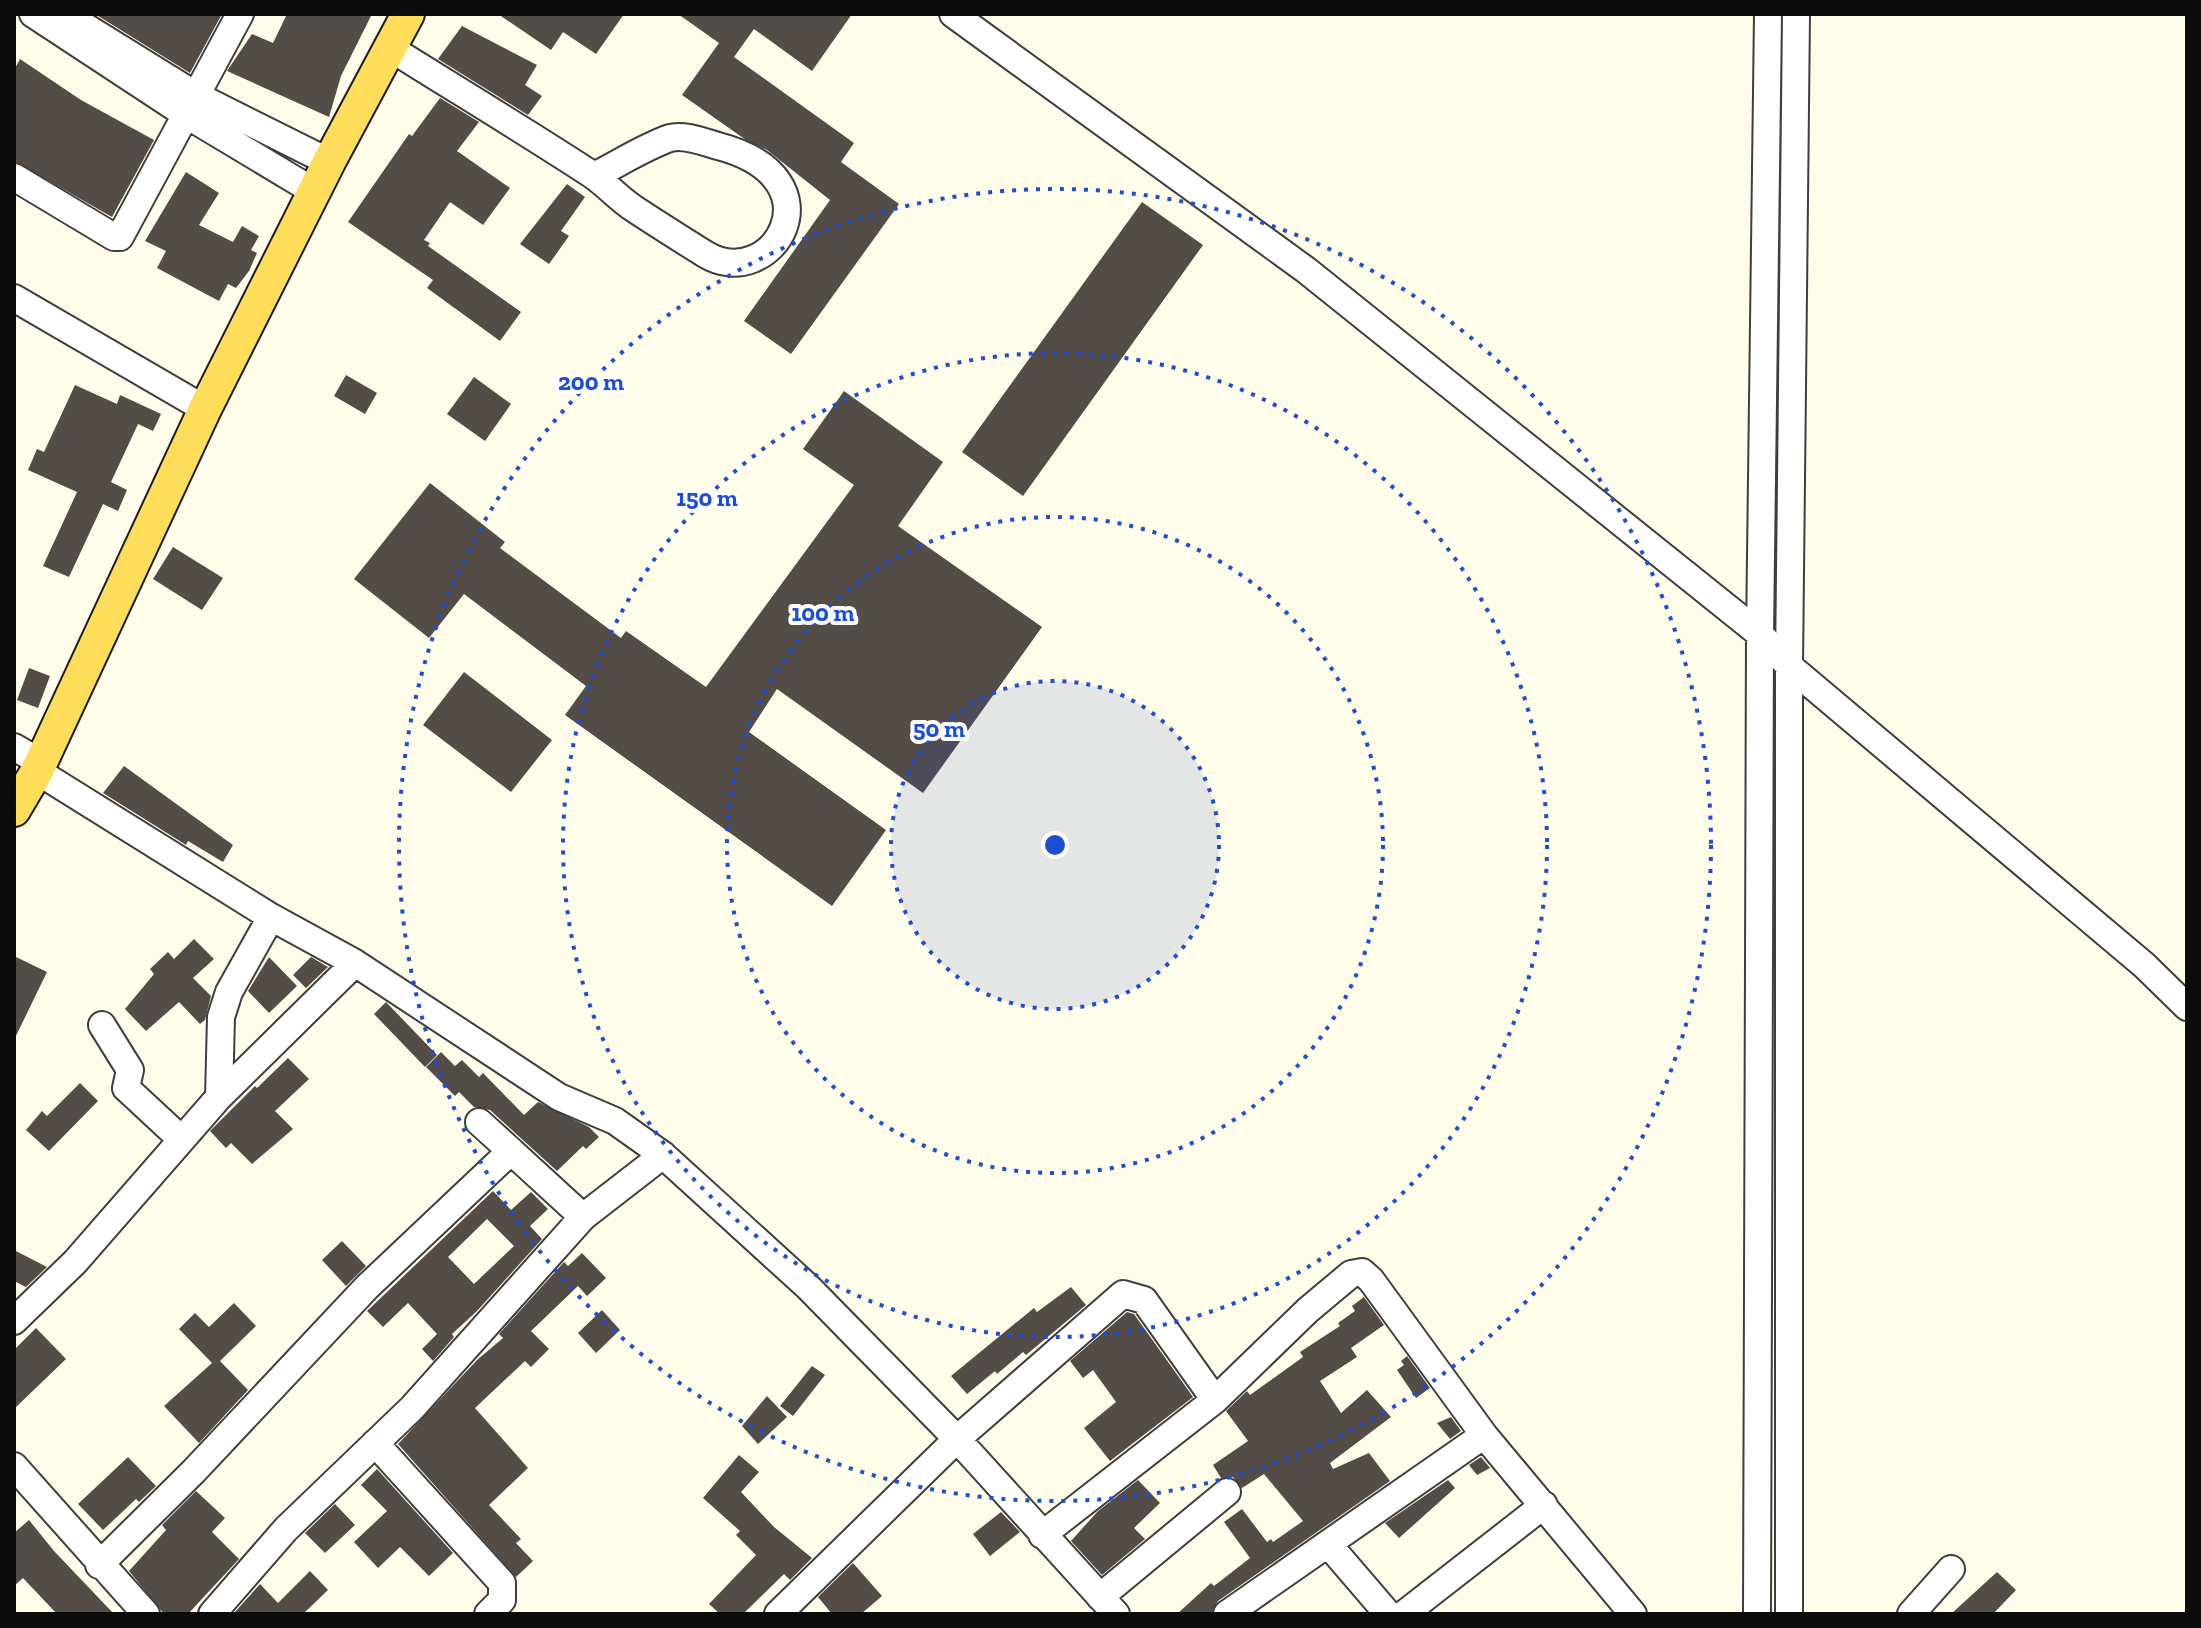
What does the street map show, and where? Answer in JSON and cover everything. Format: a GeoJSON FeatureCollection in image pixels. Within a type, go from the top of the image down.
{"type":"FeatureCollection","features":[{"type":"Feature","properties":{"kind":"main road"},"geometry":{"type":"LineString","coordinates":[[14,810],[30,760],[329,162],[408,14]]}},
{"type":"Feature","properties":{"kind":"street"},"geometry":{"type":"LineString","coordinates":[[33,14],[191,105],[329,162]]}},
{"type":"Feature","properties":{"kind":"street"},"geometry":{"type":"LineString","coordinates":[[65,14],[315,192]]}},
{"type":"Feature","properties":{"kind":"street"},"geometry":{"type":"LineString","coordinates":[[14,177],[114,237],[120,237],[240,14]]}},
{"type":"Feature","properties":{"kind":"street"},"geometry":{"type":"LineString","coordinates":[[953,14],[1306,270],[1760,634],[1789,666],[2144,965],[2187,1007]]}},
{"type":"Feature","properties":{"kind":"street"},"geometry":{"type":"LineString","coordinates":[[1757,1614],[1760,634],[1768,14]]}},
{"type":"Feature","properties":{"kind":"street"},"geometry":{"type":"LineString","coordinates":[[1789,1614],[1789,666],[1796,14]]}},
{"type":"Feature","properties":{"kind":"street"},"geometry":{"type":"LineString","coordinates":[[390,48],[594,176],[631,207],[721,264],[752,261],[774,245],[789,207],[782,183],[758,164],[730,149],[698,140],[673,137],[594,176]]}},
{"type":"Feature","properties":{"kind":"street"},"geometry":{"type":"LineString","coordinates":[[14,298],[205,409]]}},
{"type":"Feature","properties":{"kind":"street"},"geometry":{"type":"LineString","coordinates":[[30,760],[271,917],[355,963],[559,1097],[615,1121],[663,1155],[808,1287],[957,1439],[1108,1605],[1227,1492]]}},
{"type":"Feature","properties":{"kind":"street"},"geometry":{"type":"LineString","coordinates":[[219,1097],[221,1017],[229,992],[271,917]]}},
{"type":"Feature","properties":{"kind":"street"},"geometry":{"type":"LineString","coordinates":[[14,1321],[75,1262],[219,1097],[355,963]]}},
{"type":"Feature","properties":{"kind":"street"},"geometry":{"type":"LineString","coordinates":[[102,1025],[130,1070],[126,1088],[181,1139]]}},
{"type":"Feature","properties":{"kind":"street"},"geometry":{"type":"LineString","coordinates":[[479,1122],[583,1217]]}},
{"type":"Feature","properties":{"kind":"street"},"geometry":{"type":"LineString","coordinates":[[99,1565],[194,1471],[367,1287],[511,1151]]}},
{"type":"Feature","properties":{"kind":"street"},"geometry":{"type":"LineString","coordinates":[[212,1614],[286,1529],[412,1408],[583,1217],[663,1155]]}},
{"type":"Feature","properties":{"kind":"street"},"geometry":{"type":"LineString","coordinates":[[1042,1535],[1215,1400],[1308,1310],[1351,1274],[1362,1272],[1371,1280],[1484,1435],[1544,1505],[1626,1612]]}},
{"type":"Feature","properties":{"kind":"street"},"geometry":{"type":"LineString","coordinates":[[778,1614],[957,1439],[1123,1294],[1144,1300],[1215,1400]]}},
{"type":"Feature","properties":{"kind":"street"},"geometry":{"type":"LineString","coordinates":[[1227,1614],[1484,1435]]}},
{"type":"Feature","properties":{"kind":"street"},"geometry":{"type":"LineString","coordinates":[[375,1443],[502,1583],[502,1600],[488,1614]]}},
{"type":"Feature","properties":{"kind":"street"},"geometry":{"type":"LineString","coordinates":[[14,1466],[99,1565],[146,1614]]}},
{"type":"Feature","properties":{"kind":"street"},"geometry":{"type":"LineString","coordinates":[[1404,1614],[1544,1505]]}},
{"type":"Feature","properties":{"kind":"street"},"geometry":{"type":"LineString","coordinates":[[1328,1544],[1388,1614]]}},
{"type":"Feature","properties":{"kind":"street"},"geometry":{"type":"LineString","coordinates":[[1911,1614],[1951,1569]]}},
{"type":"Feature","properties":{"kind":"building"},"geometry":{"type":"Polygon","coordinates":[[[95,14],[222,14],[190,73],[95,14]]]}},
{"type":"Feature","properties":{"kind":"building"},"geometry":{"type":"Polygon","coordinates":[[[287,14],[372,14],[341,76],[329,117],[227,71],[252,34],[273,43],[287,14]]]}},
{"type":"Feature","properties":{"kind":"building"},"geometry":{"type":"Polygon","coordinates":[[[498,14],[624,14],[596,54],[563,32],[551,50],[498,14]]]}},
{"type":"Feature","properties":{"kind":"building"},"geometry":{"type":"Polygon","coordinates":[[[678,14],[852,14],[812,71],[754,29],[734,57],[854,143],[841,162],[899,204],[791,354],[744,321],[830,200],[767,150],[746,140],[682,95],[719,43],[678,14]]]}},
{"type":"Feature","properties":{"kind":"building"},"geometry":{"type":"Polygon","coordinates":[[[462,26],[537,65],[525,85],[542,96],[528,115],[438,59],[462,26]]]}},
{"type":"Feature","properties":{"kind":"building"},"geometry":{"type":"Polygon","coordinates":[[[20,59],[81,100],[154,140],[112,217],[14,161],[14,70],[20,59]]]}},
{"type":"Feature","properties":{"kind":"building"},"geometry":{"type":"Polygon","coordinates":[[[440,98],[479,122],[457,151],[510,188],[483,225],[450,202],[424,240],[430,243],[428,246],[521,312],[500,341],[427,288],[433,280],[348,222],[409,134],[412,136],[440,98]]]}},
{"type":"Feature","properties":{"kind":"building"},"geometry":{"type":"Polygon","coordinates":[[[186,172],[219,193],[199,225],[233,242],[242,226],[259,236],[251,250],[257,253],[249,271],[236,288],[228,284],[219,301],[157,268],[166,251],[145,241],[186,172]]]}},
{"type":"Feature","properties":{"kind":"building"},"geometry":{"type":"Polygon","coordinates":[[[567,184],[585,197],[561,231],[569,236],[549,264],[520,244],[567,184]]]}},
{"type":"Feature","properties":{"kind":"building"},"geometry":{"type":"Polygon","coordinates":[[[1142,202],[1203,245],[1023,496],[962,452],[1142,202]]]}},
{"type":"Feature","properties":{"kind":"building"},"geometry":{"type":"Polygon","coordinates":[[[346,375],[377,393],[365,414],[334,396],[346,375]]]}},
{"type":"Feature","properties":{"kind":"building"},"geometry":{"type":"Polygon","coordinates":[[[474,377],[511,404],[485,441],[447,414],[474,377]]]}},
{"type":"Feature","properties":{"kind":"building"},"geometry":{"type":"Polygon","coordinates":[[[75,385],[117,404],[120,395],[161,414],[153,431],[138,424],[111,482],[127,490],[118,511],[103,504],[69,577],[43,566],[77,492],[28,470],[37,449],[44,452],[75,385]]]}},
{"type":"Feature","properties":{"kind":"building"},"geometry":{"type":"Polygon","coordinates":[[[844,391],[943,462],[898,526],[1042,627],[923,793],[777,689],[749,732],[886,830],[832,906],[565,715],[586,686],[464,594],[429,638],[354,579],[430,483],[505,542],[500,548],[621,638],[626,631],[706,687],[854,485],[803,449],[844,391]]]}},
{"type":"Feature","properties":{"kind":"building"},"geometry":{"type":"Polygon","coordinates":[[[173,547],[223,578],[202,610],[153,579],[173,547]]]}},
{"type":"Feature","properties":{"kind":"building"},"geometry":{"type":"Polygon","coordinates":[[[29,668],[50,676],[38,708],[17,700],[29,668]]]}},
{"type":"Feature","properties":{"kind":"building"},"geometry":{"type":"Polygon","coordinates":[[[464,672],[552,740],[511,792],[423,725],[464,672]]]}},
{"type":"Feature","properties":{"kind":"building"},"geometry":{"type":"Polygon","coordinates":[[[124,766],[233,845],[223,862],[188,841],[186,845],[103,793],[124,766]]]}},
{"type":"Feature","properties":{"kind":"building"},"geometry":{"type":"Polygon","coordinates":[[[194,939],[214,959],[193,978],[211,996],[205,1020],[200,1024],[179,1002],[146,1031],[125,1009],[154,974],[150,969],[168,952],[174,959],[194,939]]]}},
{"type":"Feature","properties":{"kind":"building"},"geometry":{"type":"Polygon","coordinates":[[[14,956],[47,972],[14,1040],[14,956]]]}},
{"type":"Feature","properties":{"kind":"building"},"geometry":{"type":"Polygon","coordinates":[[[269,957],[297,986],[269,1013],[248,991],[269,957]]]}},
{"type":"Feature","properties":{"kind":"building"},"geometry":{"type":"Polygon","coordinates":[[[311,957],[328,967],[306,988],[293,975],[311,957]]]}},
{"type":"Feature","properties":{"kind":"building"},"geometry":{"type":"Polygon","coordinates":[[[386,1002],[437,1055],[425,1067],[374,1014],[386,1002]]]}},
{"type":"Feature","properties":{"kind":"building"},"geometry":{"type":"Polygon","coordinates":[[[441,1052],[455,1066],[462,1060],[479,1077],[483,1073],[524,1115],[538,1102],[589,1127],[599,1137],[586,1149],[583,1146],[557,1171],[490,1110],[474,1107],[459,1092],[455,1096],[426,1067],[441,1052]]]}},
{"type":"Feature","properties":{"kind":"building"},"geometry":{"type":"Polygon","coordinates":[[[288,1058],[309,1079],[275,1111],[293,1129],[252,1164],[231,1143],[226,1148],[210,1131],[288,1058]]]}},
{"type":"Feature","properties":{"kind":"building"},"geometry":{"type":"Polygon","coordinates":[[[80,1083],[98,1101],[49,1151],[26,1130],[42,1111],[47,1116],[80,1083]]]}},
{"type":"Feature","properties":{"kind":"building"},"geometry":{"type":"Polygon","coordinates":[[[493,1191],[511,1210],[531,1192],[548,1209],[530,1226],[542,1239],[452,1334],[454,1337],[433,1361],[422,1349],[437,1334],[408,1303],[383,1327],[367,1311],[493,1191]],[[487,1219],[448,1257],[474,1284],[514,1246],[487,1219]]]}},
{"type":"Feature","properties":{"kind":"building"},"geometry":{"type":"Polygon","coordinates":[[[342,1241],[366,1266],[346,1286],[322,1260],[342,1241]]]}},
{"type":"Feature","properties":{"kind":"building"},"geometry":{"type":"Polygon","coordinates":[[[14,1250],[47,1267],[26,1287],[14,1281],[14,1250]]]}},
{"type":"Feature","properties":{"kind":"building"},"geometry":{"type":"Polygon","coordinates":[[[582,1253],[606,1278],[587,1296],[578,1286],[531,1331],[549,1349],[531,1367],[525,1361],[475,1408],[528,1468],[489,1505],[521,1539],[516,1543],[533,1561],[516,1577],[398,1444],[477,1360],[503,1338],[499,1334],[564,1262],[568,1266],[582,1253]]]}},
{"type":"Feature","properties":{"kind":"building"},"geometry":{"type":"Polygon","coordinates":[[[1071,1287],[1086,1305],[1026,1355],[1023,1352],[967,1394],[951,1376],[1034,1308],[1037,1312],[1071,1287]]]}},
{"type":"Feature","properties":{"kind":"building"},"geometry":{"type":"Polygon","coordinates":[[[1364,1297],[1384,1325],[1351,1348],[1357,1357],[1320,1381],[1341,1413],[1367,1390],[1391,1417],[1330,1463],[1333,1469],[1369,1453],[1390,1481],[1218,1601],[1211,1614],[1177,1614],[1211,1583],[1214,1586],[1250,1558],[1224,1522],[1242,1509],[1267,1542],[1271,1539],[1273,1542],[1303,1521],[1264,1474],[1242,1488],[1233,1477],[1221,1478],[1213,1465],[1248,1441],[1226,1411],[1247,1391],[1250,1395],[1303,1357],[1300,1352],[1340,1326],[1338,1323],[1355,1311],[1352,1306],[1364,1297]]]}},
{"type":"Feature","properties":{"kind":"building"},"geometry":{"type":"Polygon","coordinates":[[[234,1303],[256,1326],[220,1361],[248,1390],[199,1443],[164,1406],[212,1363],[179,1329],[195,1313],[209,1327],[234,1303]]]}},
{"type":"Feature","properties":{"kind":"building"},"geometry":{"type":"Polygon","coordinates":[[[602,1310],[620,1330],[596,1353],[578,1333],[602,1310]]]}},
{"type":"Feature","properties":{"kind":"building"},"geometry":{"type":"Polygon","coordinates":[[[1127,1312],[1134,1314],[1193,1397],[1110,1461],[1084,1428],[1116,1402],[1093,1370],[1083,1378],[1070,1361],[1127,1312]]]}},
{"type":"Feature","properties":{"kind":"building"},"geometry":{"type":"Polygon","coordinates":[[[36,1328],[66,1359],[14,1409],[14,1350],[36,1328]]]}},
{"type":"Feature","properties":{"kind":"building"},"geometry":{"type":"Polygon","coordinates":[[[1407,1356],[1430,1388],[1416,1398],[1397,1370],[1404,1365],[1401,1361],[1407,1356]]]}},
{"type":"Feature","properties":{"kind":"building"},"geometry":{"type":"Polygon","coordinates":[[[812,1366],[825,1375],[793,1416],[780,1406],[812,1366]]]}},
{"type":"Feature","properties":{"kind":"building"},"geometry":{"type":"Polygon","coordinates":[[[767,1396],[787,1417],[758,1444],[742,1426],[767,1396]]]}},
{"type":"Feature","properties":{"kind":"building"},"geometry":{"type":"Polygon","coordinates":[[[1451,1417],[1461,1431],[1450,1439],[1437,1423],[1451,1417]]]}},
{"type":"Feature","properties":{"kind":"building"},"geometry":{"type":"Polygon","coordinates":[[[739,1455],[759,1472],[741,1492],[774,1527],[812,1558],[790,1580],[784,1574],[743,1614],[720,1614],[709,1604],[756,1555],[736,1535],[740,1531],[703,1498],[739,1455]]]}},
{"type":"Feature","properties":{"kind":"building"},"geometry":{"type":"Polygon","coordinates":[[[128,1457],[156,1486],[139,1502],[136,1499],[103,1530],[78,1504],[128,1457]]]}},
{"type":"Feature","properties":{"kind":"building"},"geometry":{"type":"Polygon","coordinates":[[[1481,1457],[1490,1468],[1477,1475],[1469,1465],[1481,1457]]]}},
{"type":"Feature","properties":{"kind":"building"},"geometry":{"type":"Polygon","coordinates":[[[377,1469],[453,1553],[429,1576],[400,1547],[378,1568],[354,1542],[387,1511],[361,1485],[377,1469]]]}},
{"type":"Feature","properties":{"kind":"building"},"geometry":{"type":"Polygon","coordinates":[[[1138,1480],[1160,1503],[1134,1528],[1145,1539],[1102,1575],[1071,1541],[1098,1511],[1138,1480]]]}},
{"type":"Feature","properties":{"kind":"building"},"geometry":{"type":"Polygon","coordinates":[[[1448,1480],[1455,1488],[1399,1538],[1385,1523],[1448,1480]]]}},
{"type":"Feature","properties":{"kind":"building"},"geometry":{"type":"Polygon","coordinates":[[[196,1491],[225,1518],[212,1532],[239,1559],[188,1614],[164,1614],[129,1571],[166,1530],[162,1525],[196,1491]]]}},
{"type":"Feature","properties":{"kind":"building"},"geometry":{"type":"Polygon","coordinates":[[[335,1504],[355,1525],[325,1553],[305,1533],[335,1504]]]}},
{"type":"Feature","properties":{"kind":"building"},"geometry":{"type":"Polygon","coordinates":[[[1001,1512],[1020,1532],[990,1556],[973,1534],[1001,1512]]]}},
{"type":"Feature","properties":{"kind":"building"},"geometry":{"type":"Polygon","coordinates":[[[29,1520],[114,1614],[57,1614],[23,1578],[14,1586],[14,1533],[29,1520]]]}},
{"type":"Feature","properties":{"kind":"building"},"geometry":{"type":"Polygon","coordinates":[[[853,1563],[882,1596],[861,1614],[832,1614],[818,1597],[853,1563]]]}},
{"type":"Feature","properties":{"kind":"building"},"geometry":{"type":"Polygon","coordinates":[[[310,1571],[328,1590],[303,1614],[235,1612],[260,1584],[278,1603],[310,1571]]]}},
{"type":"Feature","properties":{"kind":"building"},"geometry":{"type":"Polygon","coordinates":[[[1997,1572],[2016,1590],[1993,1614],[1951,1614],[1997,1572]]]}}]}
